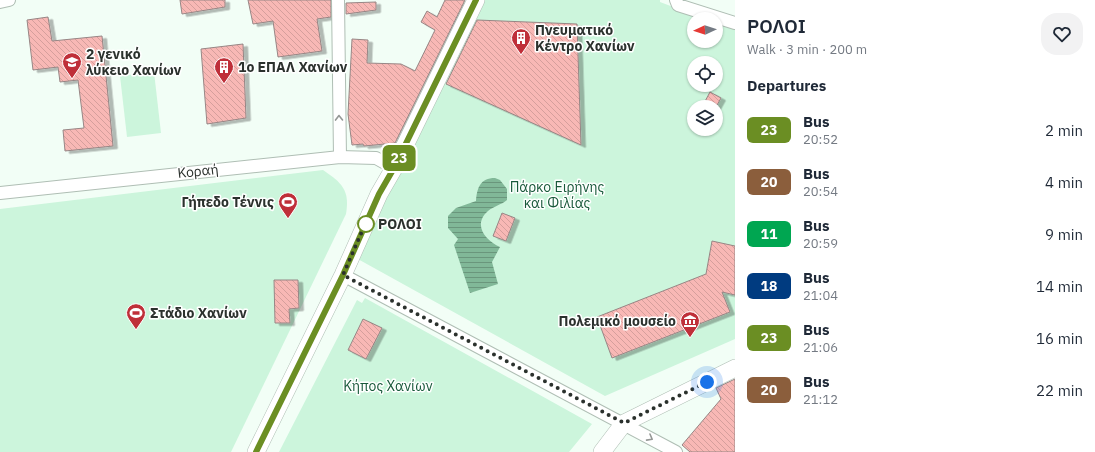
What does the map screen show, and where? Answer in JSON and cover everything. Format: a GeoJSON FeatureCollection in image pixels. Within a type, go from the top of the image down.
{"type":"FeatureCollection","features":[{"type":"Feature","properties":{"kind":"main road"},"geometry":{"type":"LineString","coordinates":[[256,452],[343,275],[379,194],[394,168],[476,0]]}},
{"type":"Feature","properties":{"kind":"main road"},"geometry":{"type":"LineString","coordinates":[[602,452],[624,423],[735,368]]}},
{"type":"Feature","properties":{"kind":"street"},"geometry":{"type":"LineString","coordinates":[[0,2],[8,0]]}},
{"type":"Feature","properties":{"kind":"street"},"geometry":{"type":"LineString","coordinates":[[338,0],[340,157]]}},
{"type":"Feature","properties":{"kind":"street"},"geometry":{"type":"LineString","coordinates":[[676,0],[678,5],[735,23]]}},
{"type":"Feature","properties":{"kind":"street","name":"Κοραή"},"geometry":{"type":"LineString","coordinates":[[0,193],[340,157],[376,158],[394,168]]}},
{"type":"Feature","properties":{"kind":"street"},"geometry":{"type":"LineString","coordinates":[[343,275],[624,423],[676,452]]}},
{"type":"Feature","properties":{"kind":"green space","name":"Πάρκο Ειρήνης και Φιλίας"},"geometry":{"type":"Polygon","coordinates":[[[482,0],[660,0],[660,2],[687,12],[687,48],[723,48],[723,26],[735,30],[735,339],[605,396],[356,258],[482,0]]]}},
{"type":"Feature","properties":{"kind":"green space"},"geometry":{"type":"Polygon","coordinates":[[[154,72],[161,133],[127,137],[120,76],[154,72]]]}},
{"type":"Feature","properties":{"kind":"green space","name":"Στάδιο Χανίων"},"geometry":{"type":"Polygon","coordinates":[[[323,170],[340,183],[343,188],[347,199],[346,214],[231,452],[0,452],[0,209],[323,170]]]}},
{"type":"Feature","properties":{"kind":"green space","name":"Κήπος Χανίων"},"geometry":{"type":"Polygon","coordinates":[[[365,298],[592,424],[569,452],[279,452],[357,300],[362,303],[365,298]]]}},
{"type":"Feature","properties":{"kind":"shaded area"},"geometry":{"type":"Polygon","coordinates":[[[490,178],[500,180],[507,189],[507,200],[488,211],[483,216],[481,227],[486,237],[500,247],[492,262],[498,284],[470,293],[454,245],[458,239],[448,228],[448,216],[456,208],[476,201],[478,188],[480,185],[490,178]]]}},
{"type":"Feature","properties":{"kind":"building"},"geometry":{"type":"Polygon","coordinates":[[[180,0],[225,0],[225,7],[182,14],[180,0]]]}},
{"type":"Feature","properties":{"kind":"building"},"geometry":{"type":"Polygon","coordinates":[[[248,0],[331,0],[331,17],[317,19],[322,51],[278,57],[273,21],[253,24],[248,0]]]}},
{"type":"Feature","properties":{"kind":"building"},"geometry":{"type":"Polygon","coordinates":[[[445,0],[465,0],[395,143],[364,146],[363,144],[352,145],[348,114],[352,39],[368,40],[367,63],[401,64],[415,71],[435,30],[421,22],[427,11],[437,17],[445,0]]]}},
{"type":"Feature","properties":{"kind":"building"},"geometry":{"type":"Polygon","coordinates":[[[376,2],[376,10],[346,14],[346,3],[376,2]]]}},
{"type":"Feature","properties":{"kind":"building"},"geometry":{"type":"Polygon","coordinates":[[[48,17],[52,41],[102,36],[113,146],[65,151],[63,130],[84,128],[78,80],[60,82],[58,67],[33,70],[27,20],[48,17]]]}},
{"type":"Feature","properties":{"kind":"building","name":"Πνευματικό Κέντρο Χανίων"},"geometry":{"type":"Polygon","coordinates":[[[477,20],[577,24],[581,145],[446,84],[477,20]]]}},
{"type":"Feature","properties":{"kind":"building","name":"1ο ΕΠΑΛ Χανίων"},"geometry":{"type":"Polygon","coordinates":[[[243,44],[246,118],[207,124],[201,49],[243,44]]]}},
{"type":"Feature","properties":{"kind":"building"},"geometry":{"type":"Polygon","coordinates":[[[710,92],[721,98],[720,100],[706,100],[710,92]]]}},
{"type":"Feature","properties":{"kind":"building"},"geometry":{"type":"Polygon","coordinates":[[[502,213],[515,218],[506,241],[493,236],[502,213]]]}},
{"type":"Feature","properties":{"kind":"building"},"geometry":{"type":"Polygon","coordinates":[[[712,241],[735,246],[735,295],[722,292],[730,312],[612,358],[597,317],[706,274],[712,241]]]}},
{"type":"Feature","properties":{"kind":"building"},"geometry":{"type":"Polygon","coordinates":[[[274,280],[298,280],[299,308],[289,309],[290,323],[275,323],[274,280]]]}},
{"type":"Feature","properties":{"kind":"building"},"geometry":{"type":"Polygon","coordinates":[[[363,319],[382,328],[366,359],[348,350],[363,319]]]}},
{"type":"Feature","properties":{"kind":"building"},"geometry":{"type":"Polygon","coordinates":[[[735,379],[735,452],[690,452],[682,445],[721,399],[716,388],[735,379]]]}},
{"type":"Feature","properties":{"kind":"bus line","name":"23"},"geometry":{"type":"LineString","coordinates":[[256,452],[343,275],[379,194],[394,168],[476,0]]}},
{"type":"Feature","properties":{"kind":"place","name":"Πνευματικό Κέντρο Χανίων"},"geometry":{"type":"Point","coordinates":[521,55]}},
{"type":"Feature","properties":{"kind":"place","name":"2 γενικό λύκειο Χανίων"},"geometry":{"type":"Point","coordinates":[72,79]}},
{"type":"Feature","properties":{"kind":"place","name":"1ο ΕΠΑΛ Χανίων"},"geometry":{"type":"Point","coordinates":[224,84]}},
{"type":"Feature","properties":{"kind":"place","name":"Γήπεδο Τέννις"},"geometry":{"type":"Point","coordinates":[288,219]}},
{"type":"Feature","properties":{"kind":"place","name":"ΡΟΛΟΙ"},"geometry":{"type":"Point","coordinates":[366,224]}},
{"type":"Feature","properties":{"kind":"place","name":"Στάδιο Χανίων"},"geometry":{"type":"Point","coordinates":[136,330]}},
{"type":"Feature","properties":{"kind":"place","name":"Πολεμικό μουσείο"},"geometry":{"type":"Point","coordinates":[690,338]}},
{"type":"Feature","properties":{"kind":"route"},"geometry":{"type":"LineString","coordinates":[[366,224],[366,222],[343,275],[624,423],[707,382]]}}]}
